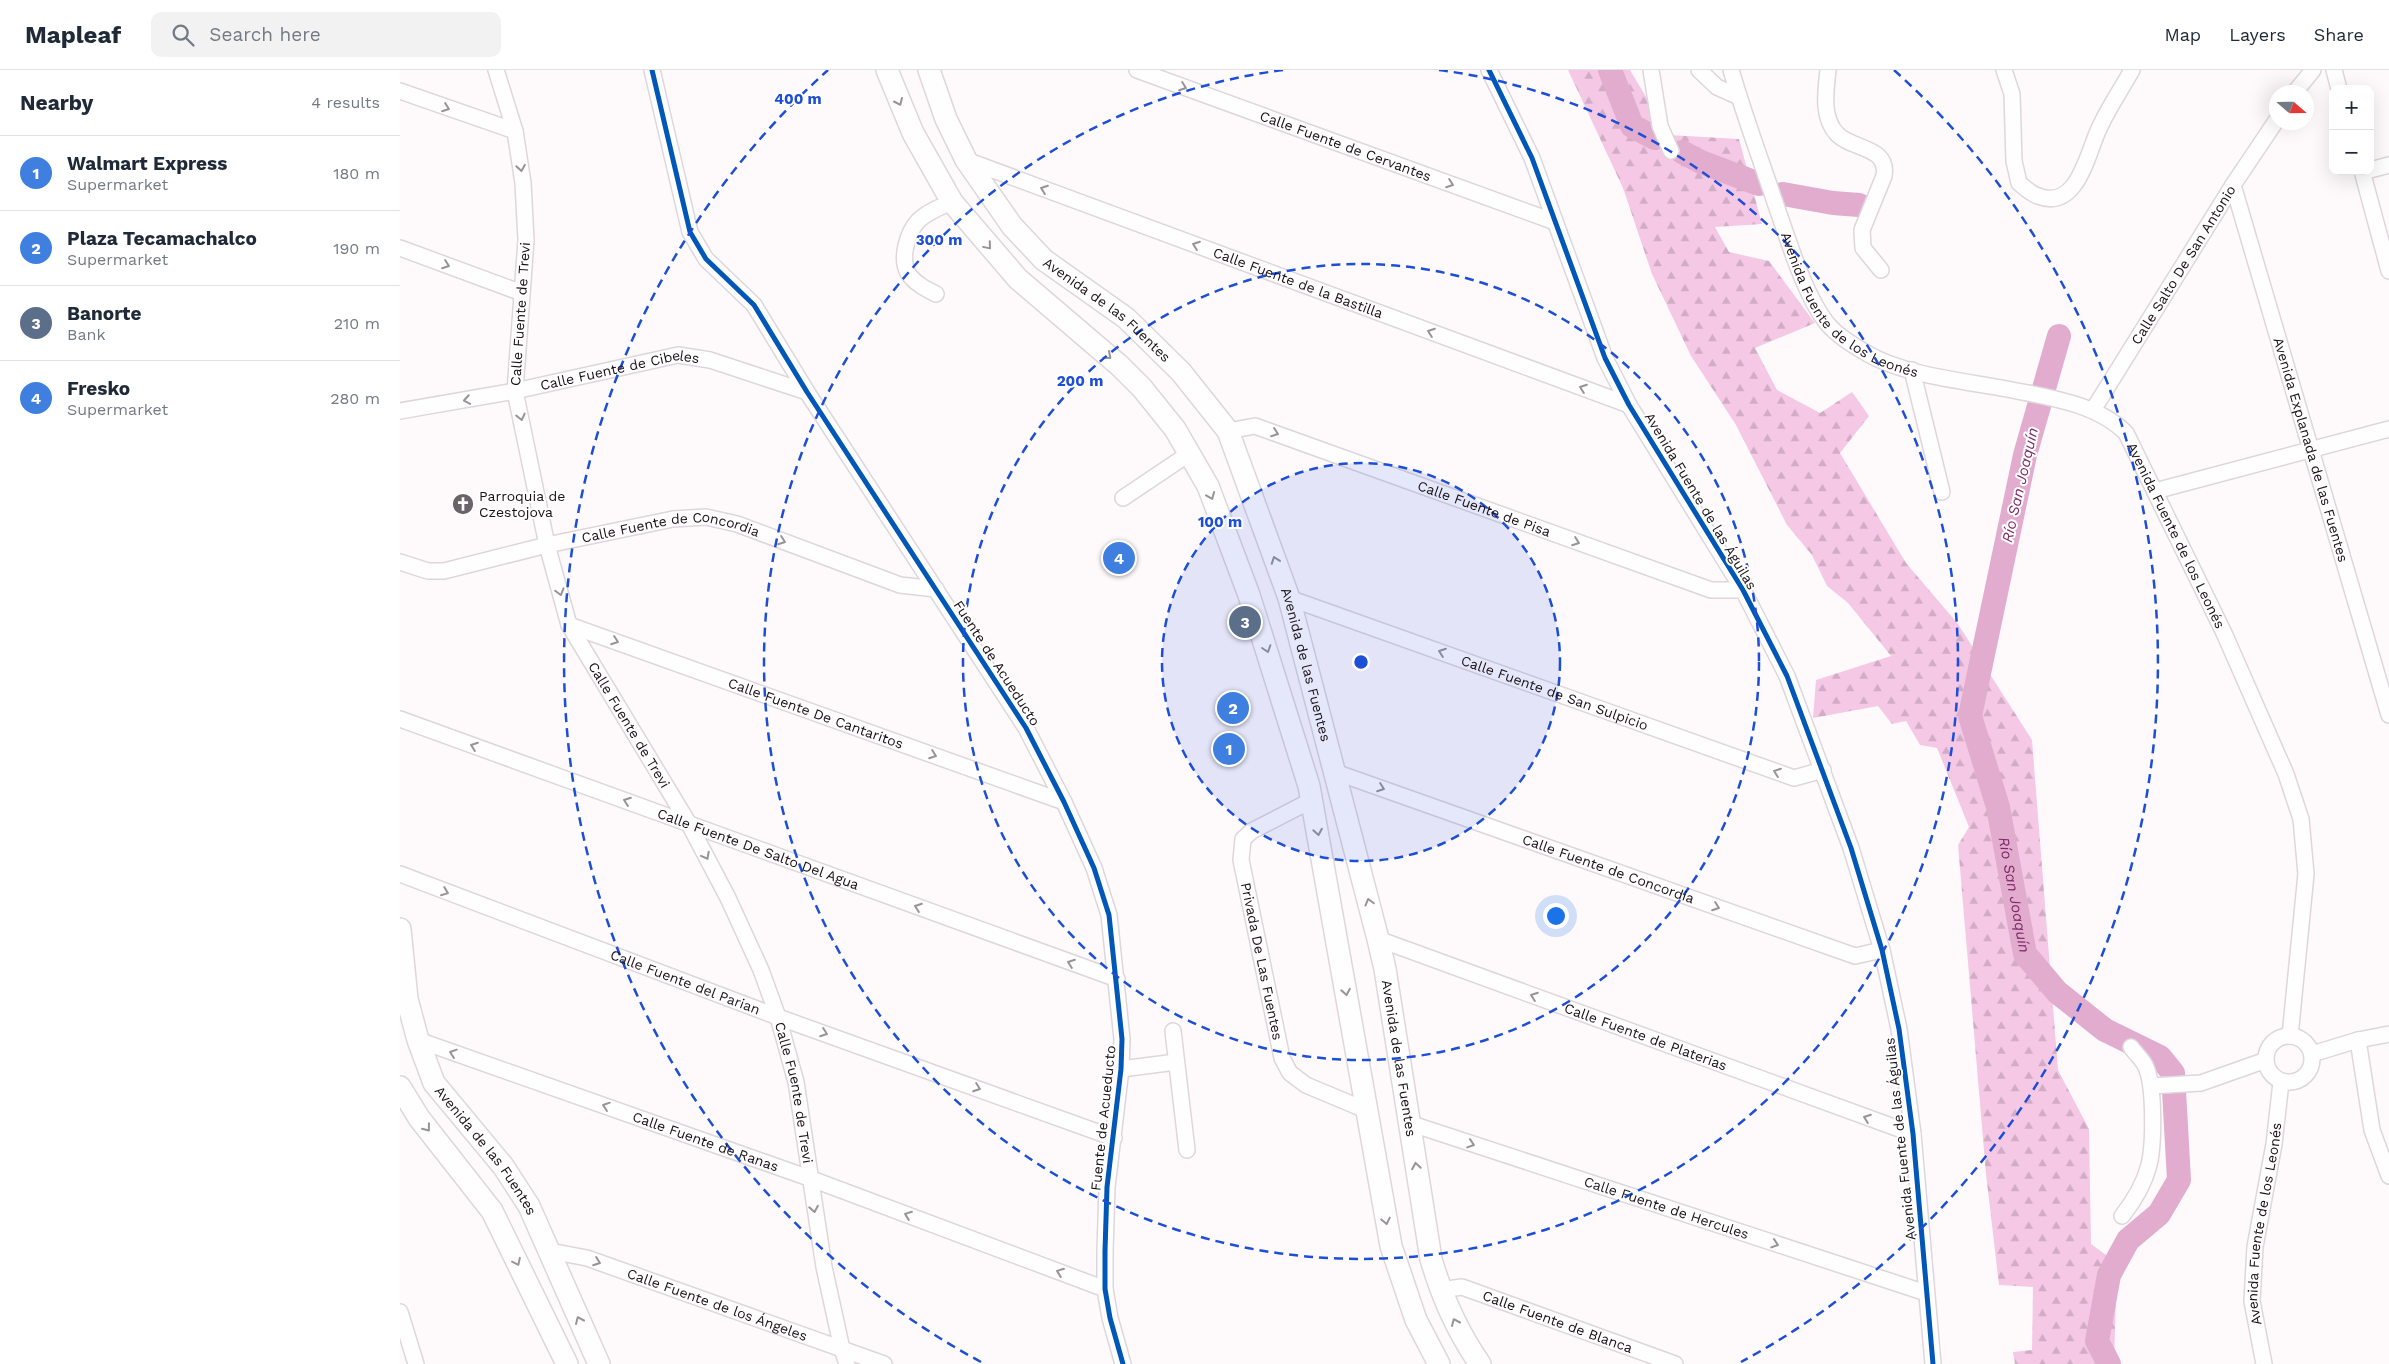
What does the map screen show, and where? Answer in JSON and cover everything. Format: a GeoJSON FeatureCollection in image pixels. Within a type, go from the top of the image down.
{"type":"FeatureCollection","features":[{"type":"Feature","properties":{"kind":"main road"},"geometry":{"type":"LineString","coordinates":[[887,70],[914,133],[947,193],[1018,279],[1108,356],[1142,388],[1175,429],[1208,486],[1238,562],[1308,785],[1368,1111],[1380,1195],[1391,1246],[1416,1320],[1439,1364]]}},
{"type":"Feature","properties":{"kind":"main road","name":"Avenida de las Fuentes"},"geometry":{"type":"LineString","coordinates":[[929,70],[946,120],[966,160],[1018,233],[1044,260],[1126,318],[1181,372],[1228,430],[1288,598],[1378,939],[1385,969],[1431,1259],[1440,1290],[1462,1337],[1480,1364]]}},
{"type":"Feature","properties":{"kind":"main road"},"geometry":{"type":"LineString","coordinates":[[914,133],[934,137],[942,129],[946,120]]}},
{"type":"Feature","properties":{"kind":"main road"},"geometry":{"type":"LineString","coordinates":[[947,193],[949,166],[952,162],[966,160]]}},
{"type":"Feature","properties":{"kind":"main road"},"geometry":{"type":"LineString","coordinates":[[1314,759],[1335,771],[1329,789],[1319,789],[1308,785],[1314,759]]}},
{"type":"Feature","properties":{"kind":"main road","name":"Avenida de las Fuentes"},"geometry":{"type":"LineString","coordinates":[[400,929],[407,1000],[418,1040],[434,1082],[503,1166],[529,1206],[599,1364]]}},
{"type":"Feature","properties":{"kind":"main road"},"geometry":{"type":"LineString","coordinates":[[400,1087],[419,1118],[492,1211],[567,1364]]}},
{"type":"Feature","properties":{"kind":"street","name":"Calle Fuente de Trevi"},"geometry":{"type":"LineString","coordinates":[[496,70],[515,131],[523,183],[526,240],[515,391],[547,545],[569,625],[690,824],[728,898],[761,970],[778,1016],[796,1082],[809,1178],[824,1267],[847,1364]]}},
{"type":"Feature","properties":{"kind":"street","name":"Fuente de Acueducto"},"geometry":{"type":"LineString","coordinates":[[652,70],[690,232],[706,259],[754,305],[807,392],[1026,728],[1064,802],[1094,868],[1109,915],[1122,1038],[1121,1069],[1107,1187],[1105,1289],[1110,1318],[1122,1364]]}},
{"type":"Feature","properties":{"kind":"street","name":"Calle Fuente de Cervantes"},"geometry":{"type":"LineString","coordinates":[[1137,70],[1555,222]]}},
{"type":"Feature","properties":{"kind":"street","name":"Avenida Fuente de las Águilas"},"geometry":{"type":"LineString","coordinates":[[1489,70],[1532,158],[1605,358],[1629,405],[1743,590],[1787,676],[1852,848],[1882,950],[1899,1029],[1913,1134],[1933,1364]]}},
{"type":"Feature","properties":{"kind":"street"},"geometry":{"type":"LineString","coordinates":[[1651,70],[1660,126],[1671,150]]}},
{"type":"Feature","properties":{"kind":"street"},"geometry":{"type":"LineString","coordinates":[[1699,70],[1717,87],[1739,97]]}},
{"type":"Feature","properties":{"kind":"street","name":"Avenida Fuente de los Leonés"},"geometry":{"type":"LineString","coordinates":[[1731,70],[1791,248],[1811,294],[1826,321],[1844,339],[1869,355],[1912,370],[2054,399],[2093,410],[2115,422],[2126,433],[2224,633],[2286,774],[2301,819],[2306,874],[2290,1036]]}},
{"type":"Feature","properties":{"kind":"street"},"geometry":{"type":"LineString","coordinates":[[1828,70],[1825,95],[1827,114],[1836,133],[1850,142],[1876,152],[1885,168],[1862,230],[1863,248],[1881,270]]}},
{"type":"Feature","properties":{"kind":"street"},"geometry":{"type":"LineString","coordinates":[[2004,70],[2012,94],[2014,162],[2019,183],[2038,196],[2058,198],[2071,189],[2088,161],[2098,131],[2132,70]]}},
{"type":"Feature","properties":{"kind":"street"},"geometry":{"type":"LineString","coordinates":[[2301,85],[2313,70]]}},
{"type":"Feature","properties":{"kind":"street"},"geometry":{"type":"LineString","coordinates":[[2334,70],[2339,85]]}},
{"type":"Feature","properties":{"kind":"street"},"geometry":{"type":"LineString","coordinates":[[400,91],[515,131]]}},
{"type":"Feature","properties":{"kind":"street","name":"Calle Salto De San Antonio"},"geometry":{"type":"LineString","coordinates":[[2093,410],[2270,130]]}},
{"type":"Feature","properties":{"kind":"street","name":"Calle Fuente de la Bastilla"},"geometry":{"type":"LineString","coordinates":[[966,160],[1629,405]]}},
{"type":"Feature","properties":{"kind":"street"},"geometry":{"type":"LineString","coordinates":[[2374,169],[2389,165]]}},
{"type":"Feature","properties":{"kind":"street"},"geometry":{"type":"LineString","coordinates":[[2366,175],[2389,271]]}},
{"type":"Feature","properties":{"kind":"street","name":"Avenida Explanada de las Fuentes"},"geometry":{"type":"LineString","coordinates":[[2234,185],[2389,715]]}},
{"type":"Feature","properties":{"kind":"street"},"geometry":{"type":"LineString","coordinates":[[936,294],[915,281],[908,273],[906,264],[907,244],[914,226],[947,193]]}},
{"type":"Feature","properties":{"kind":"street"},"geometry":{"type":"LineString","coordinates":[[400,248],[522,293]]}},
{"type":"Feature","properties":{"kind":"street","name":"Calle Fuente de Cibeles"},"geometry":{"type":"LineString","coordinates":[[400,411],[515,391],[678,354],[710,360],[807,392]]}},
{"type":"Feature","properties":{"kind":"street"},"geometry":{"type":"LineString","coordinates":[[1912,370],[1942,492]]}},
{"type":"Feature","properties":{"kind":"street","name":"Calle Fuente de Pisa"},"geometry":{"type":"LineString","coordinates":[[1228,430],[1255,426],[1711,590],[1743,590]]}},
{"type":"Feature","properties":{"kind":"street"},"geometry":{"type":"LineString","coordinates":[[2155,491],[2311,448],[2389,429]]}},
{"type":"Feature","properties":{"kind":"street"},"geometry":{"type":"LineString","coordinates":[[1123,498],[1190,453]]}},
{"type":"Feature","properties":{"kind":"street","name":"Calle Fuente de Concordia"},"geometry":{"type":"LineString","coordinates":[[400,562],[428,571],[444,571],[547,545],[674,519],[706,517],[737,524],[900,585],[936,589]]}},
{"type":"Feature","properties":{"kind":"street","name":"Calle Fuente de San Sulpicio"},"geometry":{"type":"LineString","coordinates":[[1288,598],[1794,778],[1823,770]]}},
{"type":"Feature","properties":{"kind":"street","name":"Calle Fuente De Cantaritos"},"geometry":{"type":"LineString","coordinates":[[569,625],[1064,802]]}},
{"type":"Feature","properties":{"kind":"street","name":"Calle Fuente De Salto Del Agua"},"geometry":{"type":"LineString","coordinates":[[400,719],[1117,980]]}},
{"type":"Feature","properties":{"kind":"street","name":"Calle Fuente de Concordia"},"geometry":{"type":"LineString","coordinates":[[1335,771],[1855,956],[1882,950]]}},
{"type":"Feature","properties":{"kind":"street","name":"Privada De Las Fuentes"},"geometry":{"type":"LineString","coordinates":[[1308,785],[1243,839],[1241,860],[1282,1058],[1290,1073],[1306,1084],[1368,1111]]}},
{"type":"Feature","properties":{"kind":"street","name":"Calle Fuente del Parian"},"geometry":{"type":"LineString","coordinates":[[400,874],[778,1016],[1114,1138]]}},
{"type":"Feature","properties":{"kind":"street","name":"Calle Fuente de Platerias"},"geometry":{"type":"LineString","coordinates":[[1378,939],[1913,1134]]}},
{"type":"Feature","properties":{"kind":"street"},"geometry":{"type":"LineString","coordinates":[[1173,1031],[1187,1150]]}},
{"type":"Feature","properties":{"kind":"street"},"geometry":{"type":"LineString","coordinates":[[2312,1054],[2358,1040],[2389,1034]]}},
{"type":"Feature","properties":{"kind":"street"},"geometry":{"type":"LineString","coordinates":[[2290,1036],[2304,1041],[2312,1054],[2312,1064],[2308,1073],[2301,1080],[2291,1083],[2282,1082],[2273,1077],[2268,1069],[2266,1060],[2270,1046],[2276,1041],[2290,1036]]}},
{"type":"Feature","properties":{"kind":"street","name":"Calle Fuente de Ranas"},"geometry":{"type":"LineString","coordinates":[[418,1040],[809,1178],[1105,1289]]}},
{"type":"Feature","properties":{"kind":"street"},"geometry":{"type":"LineString","coordinates":[[2358,1040],[2372,1130],[2389,1176]]}},
{"type":"Feature","properties":{"kind":"street"},"geometry":{"type":"LineString","coordinates":[[2122,1216],[2134,1200],[2149,1165],[2152,1126],[2151,1086],[2145,1065],[2131,1047]]}},
{"type":"Feature","properties":{"kind":"street"},"geometry":{"type":"LineString","coordinates":[[2151,1086],[2201,1083],[2266,1060]]}},
{"type":"Feature","properties":{"kind":"street"},"geometry":{"type":"LineString","coordinates":[[1121,1069],[1176,1062]]}},
{"type":"Feature","properties":{"kind":"street","name":"Avenida Fuente de los Leonés"},"geometry":{"type":"LineString","coordinates":[[2264,1364],[2252,1301],[2255,1247],[2274,1144],[2282,1082]]}},
{"type":"Feature","properties":{"kind":"street","name":"Calle Fuente de Hercules"},"geometry":{"type":"LineString","coordinates":[[1409,1123],[1926,1293]]}},
{"type":"Feature","properties":{"kind":"street","name":"Calle Fuente de los Ángeles"},"geometry":{"type":"LineString","coordinates":[[550,1251],[587,1258],[884,1364]]}},
{"type":"Feature","properties":{"kind":"street","name":"Calle Fuente de Blanca"},"geometry":{"type":"LineString","coordinates":[[1440,1290],[1462,1287],[1675,1364]]}},
{"type":"Feature","properties":{"kind":"street"},"geometry":{"type":"LineString","coordinates":[[400,1312],[416,1364]]}},
{"type":"Feature","properties":{"kind":"green space"},"geometry":{"type":"Polygon","coordinates":[[[1568,70],[1630,70],[1669,135],[1739,139],[1762,224],[1715,227],[1729,252],[1769,261],[1815,323],[1755,348],[1777,390],[1820,413],[1852,392],[1869,416],[1840,453],[1906,563],[1958,624],[2032,740],[2058,1070],[2089,1129],[2091,1244],[2117,1263],[2114,1364],[2015,1364],[2013,1352],[2032,1350],[2033,1287],[1999,1285],[1986,1174],[1958,845],[1969,827],[1937,748],[1920,745],[1906,721],[1892,724],[1878,706],[1813,718],[1816,680],[1891,656],[1848,603],[1827,586],[1812,555],[1787,525],[1736,425],[1691,356],[1652,274],[1623,188],[1568,70]]]}},
{"type":"Feature","properties":{"kind":"waterway","name":"Río San Joaquín"},"geometry":{"type":"LineString","coordinates":[[1610,70],[1632,126],[1655,138]]}},
{"type":"Feature","properties":{"kind":"waterway","name":"Río San Joaquín"},"geometry":{"type":"LineString","coordinates":[[1682,152],[1701,162],[1759,184]]}},
{"type":"Feature","properties":{"kind":"waterway","name":"Río San Joaquín"},"geometry":{"type":"LineString","coordinates":[[1783,194],[1833,203],[1859,205]]}},
{"type":"Feature","properties":{"kind":"waterway","name":"Río San Joaquín"},"geometry":{"type":"LineString","coordinates":[[2059,336],[2025,455],[1970,716],[1998,807],[2025,954],[2057,992],[2105,1030],[2160,1057],[2173,1073],[2179,1180],[2159,1214],[2128,1240],[2109,1275],[2097,1341],[2109,1364]]}},
{"type":"Feature","properties":{"kind":"cycle path"},"geometry":{"type":"LineString","coordinates":[[652,70],[690,232],[706,259],[754,305],[807,392],[1026,728],[1064,802],[1094,868],[1109,915],[1122,1039],[1121,1069],[1107,1187],[1105,1289],[1110,1318],[1123,1364]]}},
{"type":"Feature","properties":{"kind":"cycle path"},"geometry":{"type":"LineString","coordinates":[[1489,70],[1532,158],[1605,358],[1629,405],[1743,590],[1787,676],[1851,848],[1882,950],[1899,1029],[1913,1134],[1933,1364]]}},
{"type":"Feature","properties":{"kind":"place","name":"Parroquia de Czestojova"},"geometry":{"type":"Point","coordinates":[463,504]}},
{"type":"Feature","properties":{"kind":"place","name":"Fresko"},"geometry":{"type":"Point","coordinates":[1119,558]}},
{"type":"Feature","properties":{"kind":"place","name":"Banorte"},"geometry":{"type":"Point","coordinates":[1245,622]}},
{"type":"Feature","properties":{"kind":"place","name":"Plaza Tecamachalco"},"geometry":{"type":"Point","coordinates":[1233,708]}},
{"type":"Feature","properties":{"kind":"place","name":"Walmart Express"},"geometry":{"type":"Point","coordinates":[1229,749]}}]}
